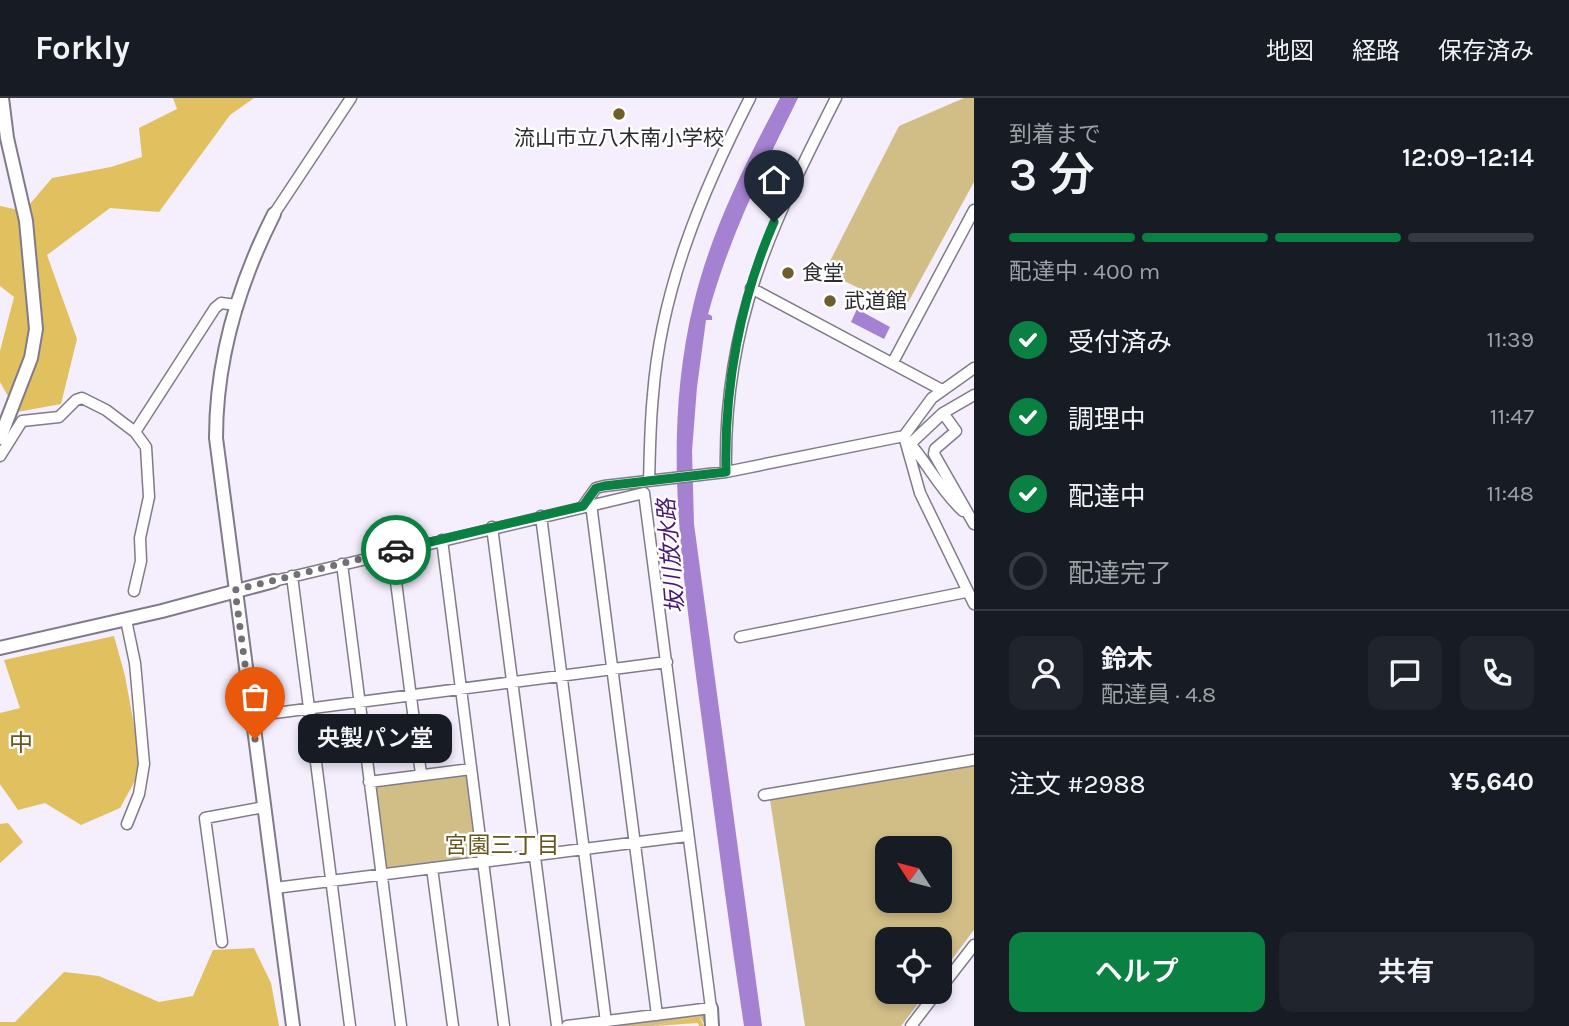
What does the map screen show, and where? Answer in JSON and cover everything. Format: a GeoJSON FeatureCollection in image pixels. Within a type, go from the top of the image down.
{"type":"FeatureCollection","features":[{"type":"Feature","properties":{"kind":"street"},"geometry":{"type":"LineString","coordinates":[[0,438],[32,358],[36,329],[26,221],[6,138],[2,98]]}},
{"type":"Feature","properties":{"kind":"street"},"geometry":{"type":"LineString","coordinates":[[293,1026],[219,471],[216,409],[219,373],[236,305],[274,214],[351,98]]}},
{"type":"Feature","properties":{"kind":"street"},"geometry":{"type":"LineString","coordinates":[[653,480],[653,394],[660,344],[682,252],[698,208],[750,98]]}},
{"type":"Feature","properties":{"kind":"street"},"geometry":{"type":"LineString","coordinates":[[723,472],[734,356],[751,288],[782,203],[836,98]]}},
{"type":"Feature","properties":{"kind":"street"},"geometry":{"type":"LineString","coordinates":[[893,362],[972,217]]}},
{"type":"Feature","properties":{"kind":"street"},"geometry":{"type":"LineString","coordinates":[[751,288],[942,390]]}},
{"type":"Feature","properties":{"kind":"street"},"geometry":{"type":"LineString","coordinates":[[135,432],[215,308],[221,303],[236,305]]}},
{"type":"Feature","properties":{"kind":"street"},"geometry":{"type":"LineString","coordinates":[[974,368],[942,390],[920,411],[907,440],[920,493],[974,604]]}},
{"type":"Feature","properties":{"kind":"street"},"geometry":{"type":"LineString","coordinates":[[657,1015],[613,669],[587,505],[596,488],[723,472],[907,440],[974,394]]}},
{"type":"Feature","properties":{"kind":"street"},"geometry":{"type":"LineString","coordinates":[[0,456],[22,421],[59,417],[76,400],[82,398],[106,410],[135,432],[146,447],[150,478],[134,592]]}},
{"type":"Feature","properties":{"kind":"street"},"geometry":{"type":"LineString","coordinates":[[943,413],[957,430],[935,449],[934,454],[973,522]]}},
{"type":"Feature","properties":{"kind":"street"},"geometry":{"type":"LineString","coordinates":[[907,440],[927,462],[948,497],[973,522]]}},
{"type":"Feature","properties":{"kind":"street"},"geometry":{"type":"LineString","coordinates":[[0,648],[126,620],[392,551],[644,493],[712,1026]]}},
{"type":"Feature","properties":{"kind":"street"},"geometry":{"type":"LineString","coordinates":[[541,516],[606,1022]]}},
{"type":"Feature","properties":{"kind":"street"},"geometry":{"type":"LineString","coordinates":[[492,527],[557,1026]]}},
{"type":"Feature","properties":{"kind":"street"},"geometry":{"type":"LineString","coordinates":[[442,540],[505,1026]]}},
{"type":"Feature","properties":{"kind":"street"},"geometry":{"type":"LineString","coordinates":[[392,551],[421,774]]}},
{"type":"Feature","properties":{"kind":"street"},"geometry":{"type":"LineString","coordinates":[[342,564],[401,1026]]}},
{"type":"Feature","properties":{"kind":"street"},"geometry":{"type":"LineString","coordinates":[[292,576],[350,1026]]}},
{"type":"Feature","properties":{"kind":"street"},"geometry":{"type":"LineString","coordinates":[[740,636],[967,592]]}},
{"type":"Feature","properties":{"kind":"street"},"geometry":{"type":"LineString","coordinates":[[126,620],[135,663],[144,764],[139,794],[127,824]]}},
{"type":"Feature","properties":{"kind":"street"},"geometry":{"type":"LineString","coordinates":[[252,716],[667,662]]}},
{"type":"Feature","properties":{"kind":"street"},"geometry":{"type":"LineString","coordinates":[[764,795],[974,760]]}},
{"type":"Feature","properties":{"kind":"street"},"geometry":{"type":"LineString","coordinates":[[369,782],[471,769]]}},
{"type":"Feature","properties":{"kind":"street"},"geometry":{"type":"LineString","coordinates":[[222,942],[205,818],[264,807]]}},
{"type":"Feature","properties":{"kind":"street"},"geometry":{"type":"LineString","coordinates":[[275,888],[687,836]]}},
{"type":"Feature","properties":{"kind":"street"},"geometry":{"type":"LineString","coordinates":[[432,868],[453,1026]]}},
{"type":"Feature","properties":{"kind":"street"},"geometry":{"type":"LineString","coordinates":[[952,974],[974,945]]}},
{"type":"Feature","properties":{"kind":"street"},"geometry":{"type":"LineString","coordinates":[[911,1026],[929,1004]]}},
{"type":"Feature","properties":{"kind":"street"},"geometry":{"type":"LineString","coordinates":[[567,1026],[711,1008]]}},
{"type":"Feature","properties":{"kind":"shaded area"},"geometry":{"type":"Polygon","coordinates":[[[173,98],[254,98],[230,115],[159,212],[110,208],[47,255],[77,339],[61,404],[17,412],[0,382],[0,351],[14,297],[0,286],[0,206],[24,211],[52,178],[111,167],[142,157],[139,128],[177,109],[173,98]]]}},
{"type":"Feature","properties":{"kind":"shaded area"},"geometry":{"type":"Polygon","coordinates":[[[780,98],[798,98],[737,230],[708,314],[712,316],[712,320],[706,320],[692,451],[694,524],[762,1026],[744,1026],[686,593],[677,448],[684,351],[701,275],[731,197],[780,98]]]}},
{"type":"Feature","properties":{"kind":"shaded area"},"geometry":{"type":"Polygon","coordinates":[[[964,98],[974,98],[974,182],[904,310],[836,277],[830,261],[899,126],[964,98]]]}},
{"type":"Feature","properties":{"kind":"shaded area"},"geometry":{"type":"Polygon","coordinates":[[[857,309],[890,327],[884,339],[851,322],[857,309]]]}},
{"type":"Feature","properties":{"kind":"shaded area"},"geometry":{"type":"Polygon","coordinates":[[[114,636],[125,676],[142,768],[120,808],[81,825],[45,803],[18,810],[0,784],[0,713],[20,708],[4,660],[114,636]]]}},
{"type":"Feature","properties":{"kind":"shaded area"},"geometry":{"type":"Polygon","coordinates":[[[974,766],[974,930],[952,959],[952,927],[875,927],[875,1004],[918,1004],[901,1026],[805,1026],[770,800],[974,766]]]}},
{"type":"Feature","properties":{"kind":"shaded area"},"geometry":{"type":"Polygon","coordinates":[[[463,775],[467,777],[478,855],[475,859],[390,870],[385,867],[375,789],[378,785],[463,775]]]}},
{"type":"Feature","properties":{"kind":"shaded area"},"geometry":{"type":"Polygon","coordinates":[[[8,823],[23,842],[0,863],[0,824],[8,823]]]}},
{"type":"Feature","properties":{"kind":"shaded area"},"geometry":{"type":"Polygon","coordinates":[[[254,948],[271,983],[279,1026],[0,1026],[0,1022],[15,1022],[64,972],[99,976],[159,1002],[193,996],[213,950],[254,948]]]}},
{"type":"Feature","properties":{"kind":"shaded area"},"geometry":{"type":"Polygon","coordinates":[[[702,1013],[706,1017],[706,1026],[699,1016],[653,1026],[603,1026],[702,1013]]]}},
{"type":"Feature","properties":{"kind":"shaded area"},"geometry":{"type":"Polygon","coordinates":[[[699,1016],[704,1026],[699,1026],[698,1023],[653,1026],[699,1016]]]}},
{"type":"Feature","properties":{"kind":"way so far"},"geometry":{"type":"LineString","coordinates":[[255,739],[235,590],[396,550]]}},
{"type":"Feature","properties":{"kind":"place","name":"流山市立八木南小学校"},"geometry":{"type":"Point","coordinates":[619,114]}},
{"type":"Feature","properties":{"kind":"place","name":"食堂"},"geometry":{"type":"Point","coordinates":[788,273]}},
{"type":"Feature","properties":{"kind":"place","name":"武道館"},"geometry":{"type":"Point","coordinates":[830,301]}},
{"type":"Feature","properties":{"kind":"place","name":"央製パン堂"},"geometry":{"type":"Point","coordinates":[255,739]}},
{"type":"Feature","properties":{"kind":"district","name":"中"},"geometry":{"type":"Point","coordinates":[21,743]}},
{"type":"Feature","properties":{"kind":"district","name":"宮園三丁目"},"geometry":{"type":"Point","coordinates":[502,845]}},
{"type":"Feature","properties":{"kind":"route"},"geometry":{"type":"LineString","coordinates":[[396,550],[583,506],[596,488],[604,486],[726,472],[725,446],[734,356],[755,271],[774,222]]}},
{"type":"Feature","properties":{"kind":"water label","name":"坂川放水路"},"geometry":{"type":"Point","coordinates":[671,556]}}]}
